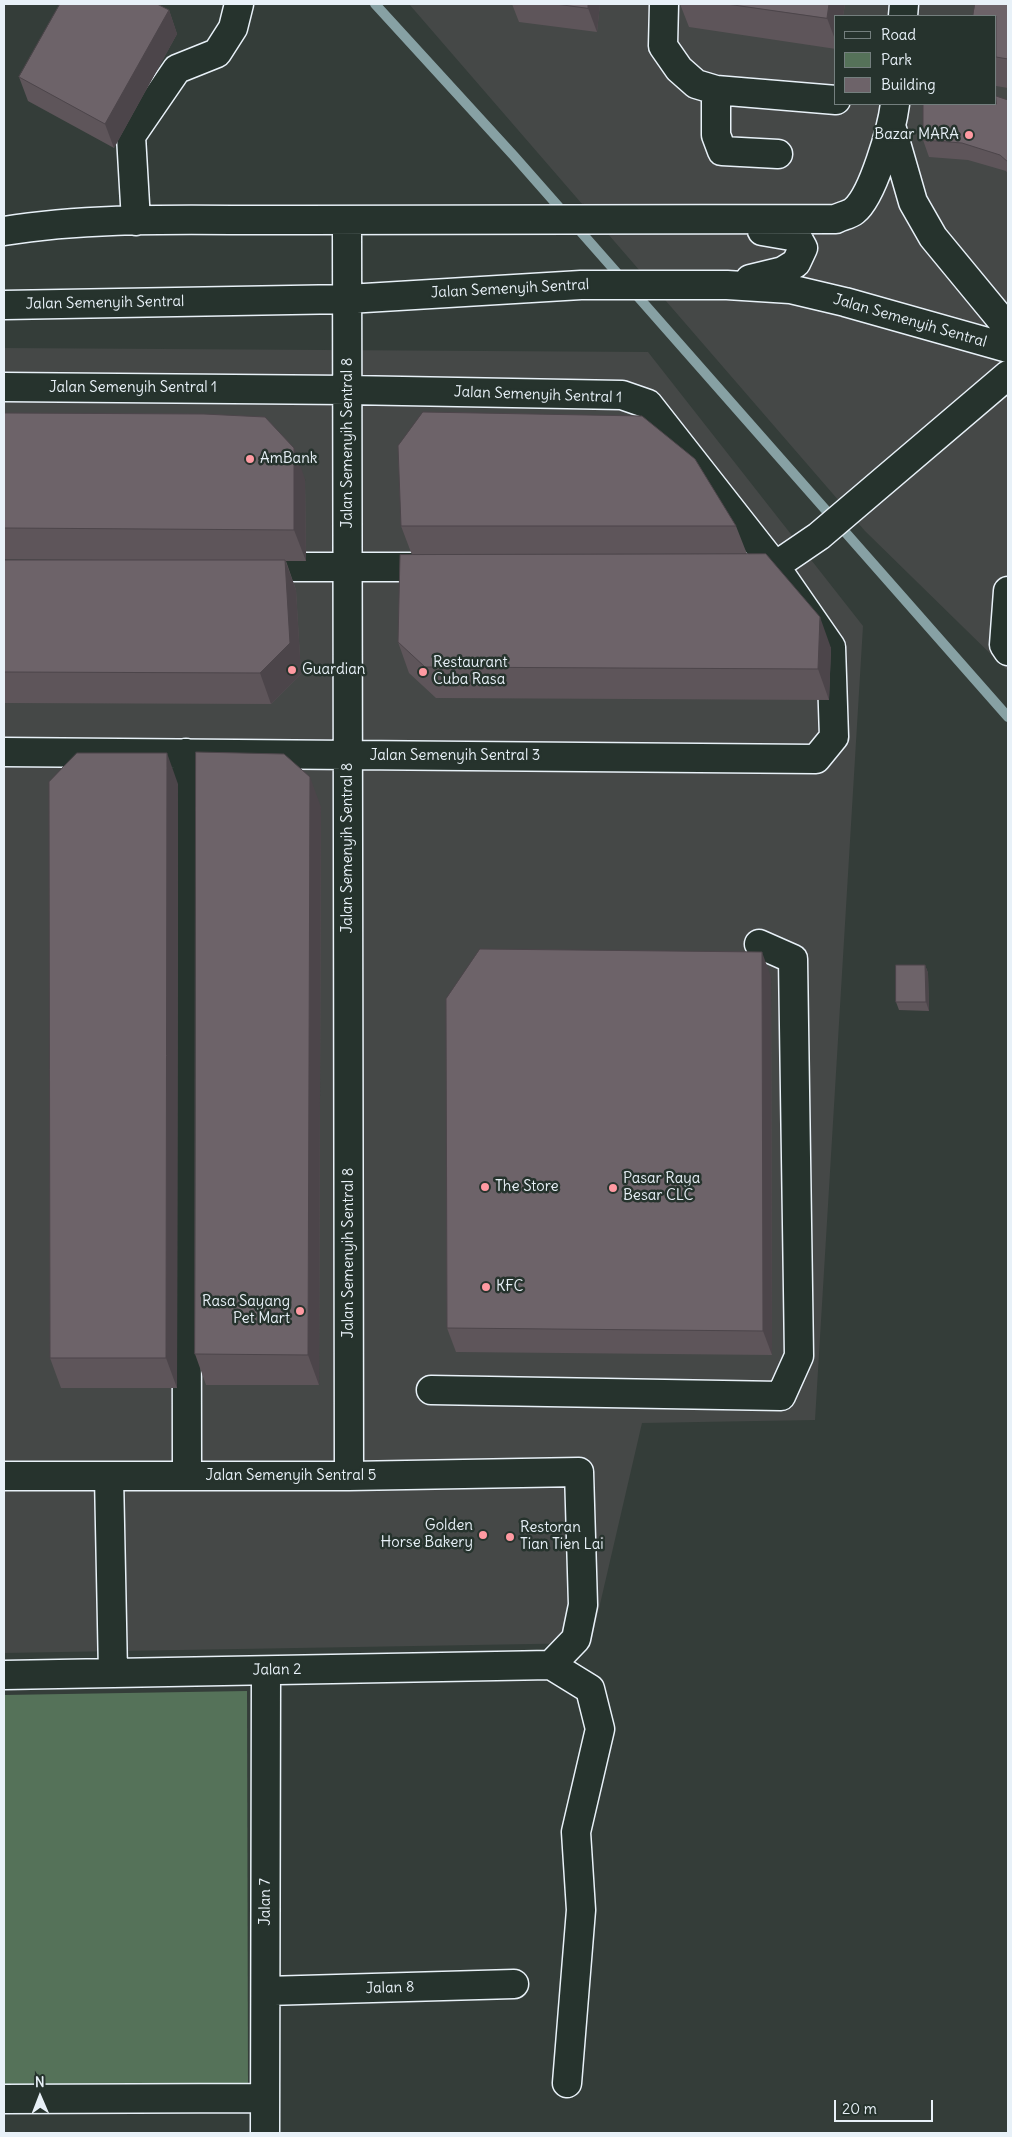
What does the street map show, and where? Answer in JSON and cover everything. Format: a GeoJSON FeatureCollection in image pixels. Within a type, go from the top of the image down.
{"type":"FeatureCollection","features":[{"type":"Feature","properties":{"kind":"street"},"geometry":{"type":"LineString","coordinates":[[136,221],[131,136],[178,69],[217,53],[233,28],[239,4]]}},
{"type":"Feature","properties":{"kind":"street"},"geometry":{"type":"LineString","coordinates":[[664,4],[663,46],[678,69],[696,84],[716,90],[834,100]]}},
{"type":"Feature","properties":{"kind":"street"},"geometry":{"type":"LineString","coordinates":[[716,90],[716,135],[722,151],[778,154]]}},
{"type":"Feature","properties":{"kind":"street"},"geometry":{"type":"LineString","coordinates":[[4,231],[66,223],[136,221],[551,218],[836,219],[853,212],[865,197],[889,110]]}},
{"type":"Feature","properties":{"kind":"street"},"geometry":{"type":"LineString","coordinates":[[889,110],[913,202],[932,237],[1008,328]]}},
{"type":"Feature","properties":{"kind":"street"},"geometry":{"type":"LineString","coordinates":[[664,219],[723,228],[771,231],[797,237],[803,248],[796,264],[784,271],[727,285]]}},
{"type":"Feature","properties":{"kind":"street","name":"Jalan Semenyih Sentral 8"},"geometry":{"type":"LineString","coordinates":[[347,220],[349,1476]]}},
{"type":"Feature","properties":{"kind":"street","name":"Jalan Semenyih Sentral"},"geometry":{"type":"LineString","coordinates":[[4,305],[348,299],[581,285],[727,285],[790,289],[809,293],[1008,348]]}},
{"type":"Feature","properties":{"kind":"street"},"geometry":{"type":"LineString","coordinates":[[736,566],[776,566],[819,536],[1008,375]]}},
{"type":"Feature","properties":{"kind":"street","name":"Jalan Semenyih Sentral 1"},"geometry":{"type":"LineString","coordinates":[[4,387],[622,395],[648,404],[776,566],[831,647],[834,737],[816,759]]}},
{"type":"Feature","properties":{"kind":"street"},"geometry":{"type":"LineString","coordinates":[[230,567],[467,567]]}},
{"type":"Feature","properties":{"kind":"street"},"geometry":{"type":"LineString","coordinates":[[1008,591],[1004,645],[1008,651]]}},
{"type":"Feature","properties":{"kind":"street","name":"Jalan Semenyih Sentral 3"},"geometry":{"type":"LineString","coordinates":[[4,752],[816,759]]}},
{"type":"Feature","properties":{"kind":"street"},"geometry":{"type":"LineString","coordinates":[[186,753],[187,1476]]}},
{"type":"Feature","properties":{"kind":"street"},"geometry":{"type":"LineString","coordinates":[[431,1390],[781,1396],[799,1356],[793,959],[759,944]]}},
{"type":"Feature","properties":{"kind":"street","name":"Jalan Semenyih Sentral 5"},"geometry":{"type":"LineString","coordinates":[[4,1476],[349,1476],[579,1472],[582,1605],[576,1639],[551,1665]]}},
{"type":"Feature","properties":{"kind":"street"},"geometry":{"type":"LineString","coordinates":[[109,1476],[113,1673]]}},
{"type":"Feature","properties":{"kind":"street"},"geometry":{"type":"LineString","coordinates":[[551,1665],[590,1689],[600,1729],[576,1832],[581,1910],[567,2083]]}},
{"type":"Feature","properties":{"kind":"street","name":"Jalan 2"},"geometry":{"type":"LineString","coordinates":[[4,1675],[551,1665]]}},
{"type":"Feature","properties":{"kind":"street","name":"Jalan 7"},"geometry":{"type":"LineString","coordinates":[[265,2133],[266,1671]]}},
{"type":"Feature","properties":{"kind":"street","name":"Jalan 8"},"geometry":{"type":"LineString","coordinates":[[266,1991],[514,1984]]}},
{"type":"Feature","properties":{"kind":"street"},"geometry":{"type":"LineString","coordinates":[[4,2099],[265,2098]]}},
{"type":"Feature","properties":{"kind":"shaded area"},"geometry":{"type":"Polygon","coordinates":[[[409,4],[1008,4],[1008,671],[865,531],[409,4]]]}},
{"type":"Feature","properties":{"kind":"shaded area"},"geometry":{"type":"Polygon","coordinates":[[[4,348],[648,352],[863,626],[815,1420],[642,1423],[591,1643],[4,1653],[4,348]]]}},
{"type":"Feature","properties":{"kind":"green space"},"geometry":{"type":"Polygon","coordinates":[[[247,1691],[248,2088],[4,2085],[4,1695],[247,1691]]]}},
{"type":"Feature","properties":{"kind":"building"},"geometry":{"type":"Polygon","coordinates":[[[60,4],[157,4],[169,10],[105,124],[19,77],[60,4]]]}},
{"type":"Feature","properties":{"kind":"building"},"geometry":{"type":"Polygon","coordinates":[[[556,4],[588,4],[588,8],[556,4]]]}},
{"type":"Feature","properties":{"kind":"building"},"geometry":{"type":"Polygon","coordinates":[[[727,4],[829,4],[827,18],[727,4]]]}},
{"type":"Feature","properties":{"kind":"building"},"geometry":{"type":"Polygon","coordinates":[[[975,4],[1008,4],[1008,59],[997,57],[997,15],[973,15],[975,4]]]}},
{"type":"Feature","properties":{"kind":"building","name":"Bazar MARA"},"geometry":{"type":"Polygon","coordinates":[[[997,96],[1008,100],[1008,162],[1000,155],[962,143],[923,140],[923,105],[997,105],[997,96]]]}},
{"type":"Feature","properties":{"kind":"building"},"geometry":{"type":"Polygon","coordinates":[[[423,412],[642,416],[695,459],[736,526],[401,526],[398,446],[423,412]]]}},
{"type":"Feature","properties":{"kind":"building"},"geometry":{"type":"Polygon","coordinates":[[[4,413],[204,414],[265,417],[294,448],[294,530],[4,528],[4,413]]]}},
{"type":"Feature","properties":{"kind":"building"},"geometry":{"type":"Polygon","coordinates":[[[766,554],[820,617],[818,669],[425,667],[398,642],[400,555],[766,554]]]}},
{"type":"Feature","properties":{"kind":"building"},"geometry":{"type":"Polygon","coordinates":[[[4,560],[285,560],[290,643],[260,673],[4,672],[4,560]]]}},
{"type":"Feature","properties":{"kind":"building"},"geometry":{"type":"Polygon","coordinates":[[[196,752],[284,754],[310,777],[308,1355],[195,1354],[196,752]]]}},
{"type":"Feature","properties":{"kind":"building"},"geometry":{"type":"Polygon","coordinates":[[[77,753],[167,753],[166,1358],[50,1358],[49,782],[77,753]]]}},
{"type":"Feature","properties":{"kind":"building","name":"Pasar Raya Besar CLC"},"geometry":{"type":"Polygon","coordinates":[[[480,949],[762,952],[763,1331],[447,1328],[446,999],[480,949]]]}},
{"type":"Feature","properties":{"kind":"building"},"geometry":{"type":"Polygon","coordinates":[[[896,965],[925,965],[926,1002],[896,1002],[896,965]]]}},
{"type":"Feature","properties":{"kind":"waterway"},"geometry":{"type":"LineString","coordinates":[[375,4],[514,156],[1008,717]]}},
{"type":"Feature","properties":{"kind":"place","name":"Bazar MARA"},"geometry":{"type":"Point","coordinates":[969,135]}},
{"type":"Feature","properties":{"kind":"place","name":"AmBank"},"geometry":{"type":"Point","coordinates":[250,459]}},
{"type":"Feature","properties":{"kind":"place","name":"Guardian"},"geometry":{"type":"Point","coordinates":[292,670]}},
{"type":"Feature","properties":{"kind":"place","name":"Restaurant Cuba Rasa"},"geometry":{"type":"Point","coordinates":[423,672]}},
{"type":"Feature","properties":{"kind":"place","name":"The Store"},"geometry":{"type":"Point","coordinates":[485,1187]}},
{"type":"Feature","properties":{"kind":"place","name":"Pasar Raya Besar CLC"},"geometry":{"type":"Point","coordinates":[613,1188]}},
{"type":"Feature","properties":{"kind":"place","name":"KFC"},"geometry":{"type":"Point","coordinates":[486,1287]}},
{"type":"Feature","properties":{"kind":"place","name":"Rasa Sayang Pet Mart"},"geometry":{"type":"Point","coordinates":[300,1311]}},
{"type":"Feature","properties":{"kind":"place","name":"Golden Horse Bakery"},"geometry":{"type":"Point","coordinates":[483,1535]}},
{"type":"Feature","properties":{"kind":"place","name":"Restoran Tian Tien Lai"},"geometry":{"type":"Point","coordinates":[510,1537]}}]}
